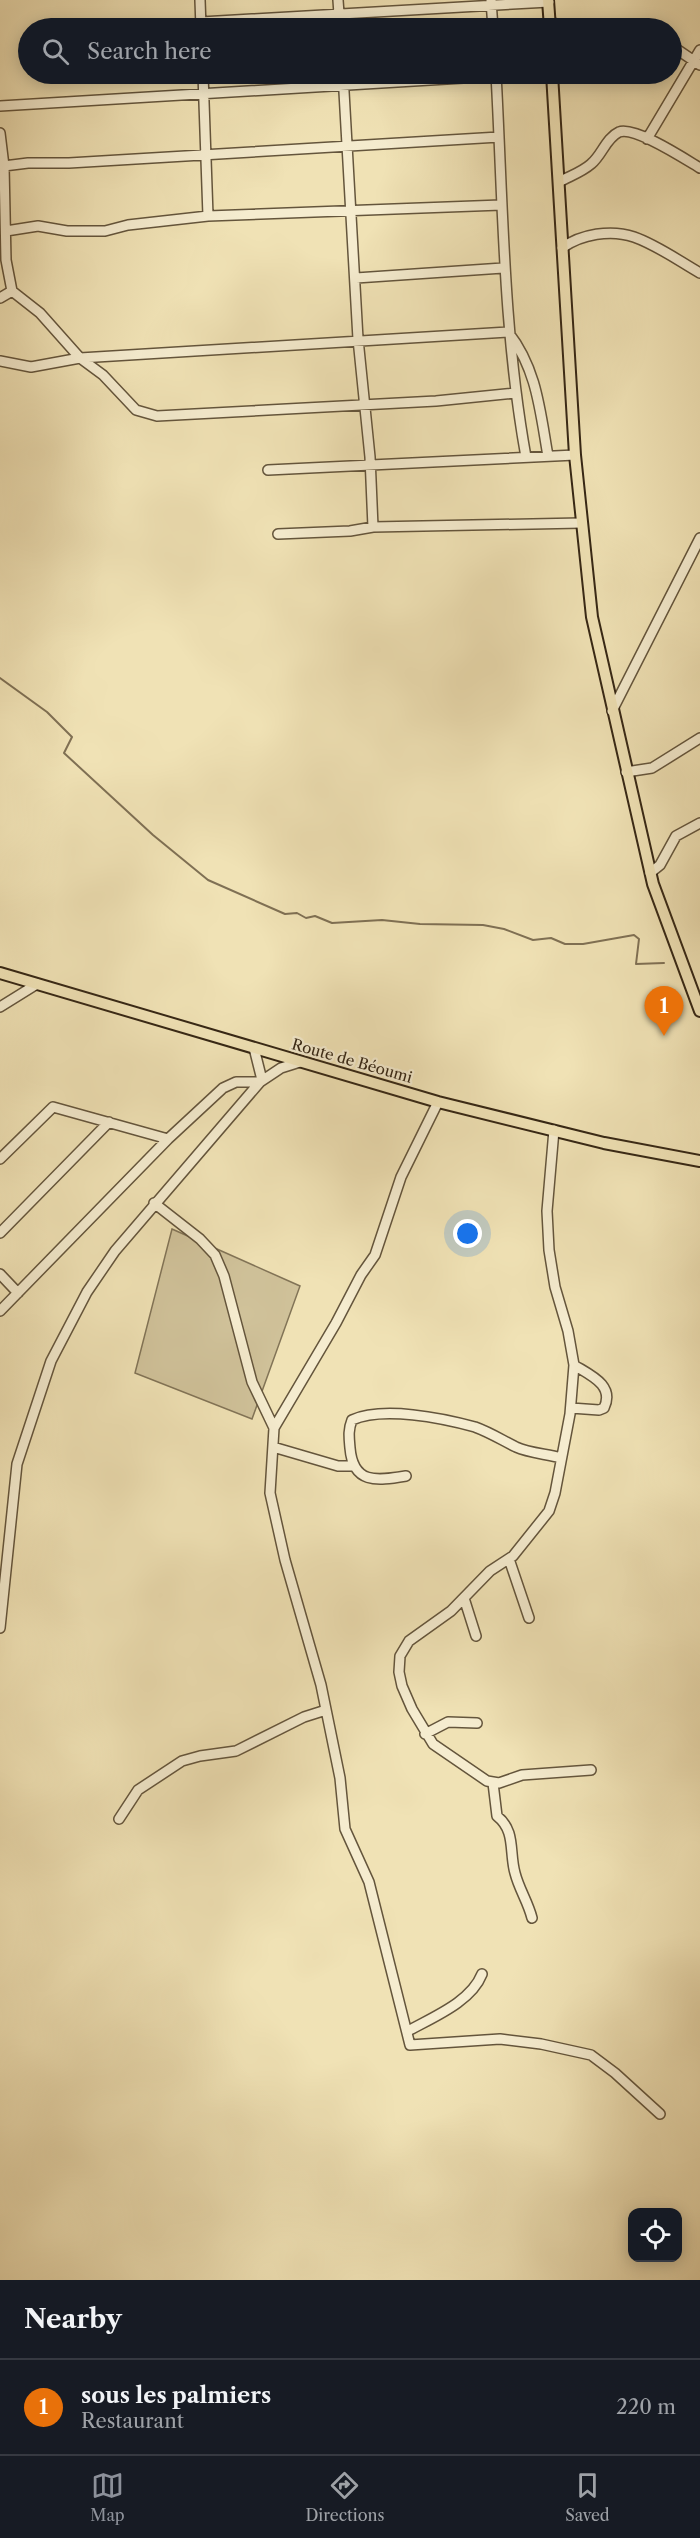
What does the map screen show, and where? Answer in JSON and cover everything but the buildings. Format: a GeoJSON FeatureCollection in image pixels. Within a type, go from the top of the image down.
{"type":"FeatureCollection","features":[{"type":"Feature","properties":{"kind":"main road"},"geometry":{"type":"LineString","coordinates":[[548,1],[549,18]]}},
{"type":"Feature","properties":{"kind":"main road"},"geometry":{"type":"LineString","coordinates":[[553,84],[575,455],[592,617],[650,873],[700,1011]]}},
{"type":"Feature","properties":{"kind":"main road","name":"Route de Béoumi"},"geometry":{"type":"LineString","coordinates":[[0,973],[438,1102],[660,1155],[700,1161]]}},
{"type":"Feature","properties":{"kind":"street"},"geometry":{"type":"LineString","coordinates":[[200,0],[201,18]]}},
{"type":"Feature","properties":{"kind":"street"},"geometry":{"type":"LineString","coordinates":[[338,0],[339,18]]}},
{"type":"Feature","properties":{"kind":"street"},"geometry":{"type":"LineString","coordinates":[[289,18],[548,1]]}},
{"type":"Feature","properties":{"kind":"street"},"geometry":{"type":"LineString","coordinates":[[491,3],[492,18]]}},
{"type":"Feature","properties":{"kind":"street"},"geometry":{"type":"LineString","coordinates":[[647,139],[697,63],[700,50]]}},
{"type":"Feature","properties":{"kind":"street"},"geometry":{"type":"LineString","coordinates":[[682,53],[697,63]]}},
{"type":"Feature","properties":{"kind":"street"},"geometry":{"type":"LineString","coordinates":[[204,84],[208,216]]}},
{"type":"Feature","properties":{"kind":"street"},"geometry":{"type":"LineString","coordinates":[[0,106],[359,84]]}},
{"type":"Feature","properties":{"kind":"street"},"geometry":{"type":"LineString","coordinates":[[496,84],[503,268],[508,332],[514,393],[526,457]]}},
{"type":"Feature","properties":{"kind":"street"},"geometry":{"type":"LineString","coordinates":[[344,85],[358,339],[370,466],[373,527]]}},
{"type":"Feature","properties":{"kind":"street"},"geometry":{"type":"LineString","coordinates":[[559,182],[594,162],[610,140],[620,132],[630,131],[700,168]]}},
{"type":"Feature","properties":{"kind":"street"},"geometry":{"type":"LineString","coordinates":[[0,133],[4,166],[6,260],[12,291],[40,313],[80,358],[103,375],[136,410],[157,416],[436,401],[514,393]]}},
{"type":"Feature","properties":{"kind":"street"},"geometry":{"type":"LineString","coordinates":[[4,166],[499,137]]}},
{"type":"Feature","properties":{"kind":"street"},"geometry":{"type":"LineString","coordinates":[[6,231],[38,226],[67,231],[105,231],[128,225],[208,216],[501,205]]}},
{"type":"Feature","properties":{"kind":"street"},"geometry":{"type":"LineString","coordinates":[[562,248],[573,240],[585,236],[633,236],[700,273]]}},
{"type":"Feature","properties":{"kind":"street"},"geometry":{"type":"LineString","coordinates":[[356,278],[503,268]]}},
{"type":"Feature","properties":{"kind":"street"},"geometry":{"type":"LineString","coordinates":[[0,298],[12,291]]}},
{"type":"Feature","properties":{"kind":"street"},"geometry":{"type":"LineString","coordinates":[[0,361],[31,367],[80,358],[358,339],[508,332]]}},
{"type":"Feature","properties":{"kind":"street"},"geometry":{"type":"LineString","coordinates":[[508,332],[521,348],[530,366],[548,456]]}},
{"type":"Feature","properties":{"kind":"street"},"geometry":{"type":"LineString","coordinates":[[268,470],[575,455]]}},
{"type":"Feature","properties":{"kind":"street"},"geometry":{"type":"LineString","coordinates":[[278,534],[350,531],[373,527],[581,523]]}},
{"type":"Feature","properties":{"kind":"street"},"geometry":{"type":"LineString","coordinates":[[612,711],[700,538]]}},
{"type":"Feature","properties":{"kind":"street"},"geometry":{"type":"LineString","coordinates":[[626,772],[652,768],[700,738]]}},
{"type":"Feature","properties":{"kind":"street"},"geometry":{"type":"LineString","coordinates":[[650,873],[660,865],[676,836],[700,823]]}},
{"type":"Feature","properties":{"kind":"street"},"geometry":{"type":"LineString","coordinates":[[0,1007],[37,984]]}},
{"type":"Feature","properties":{"kind":"street"},"geometry":{"type":"LineString","coordinates":[[254,1048],[261,1081]]}},
{"type":"Feature","properties":{"kind":"street"},"geometry":{"type":"LineString","coordinates":[[0,1628],[17,1464],[51,1361],[87,1292],[115,1251],[154,1203],[261,1081],[281,1068],[300,1062]]}},
{"type":"Feature","properties":{"kind":"street"},"geometry":{"type":"LineString","coordinates":[[0,1311],[168,1139],[223,1088],[236,1082],[261,1081]]}},
{"type":"Feature","properties":{"kind":"street"},"geometry":{"type":"LineString","coordinates":[[438,1102],[401,1177],[375,1255],[361,1275],[336,1323],[274,1428],[270,1493],[276,1525],[326,1710],[340,1778],[345,1829],[369,1882],[410,2045],[500,2039],[542,2044],[591,2055],[615,2073],[660,2114]]}},
{"type":"Feature","properties":{"kind":"street"},"geometry":{"type":"LineString","coordinates":[[0,1160],[53,1107],[168,1139]]}},
{"type":"Feature","properties":{"kind":"street"},"geometry":{"type":"LineString","coordinates":[[0,1233],[109,1122]]}},
{"type":"Feature","properties":{"kind":"street"},"geometry":{"type":"LineString","coordinates":[[554,1130],[548,1202],[549,1250],[555,1287],[568,1331],[574,1365],[571,1408],[549,1511],[509,1558],[490,1571],[464,1599],[430,1628],[409,1641],[400,1656],[399,1672],[402,1686],[425,1734],[445,1753],[493,1783],[499,1784],[522,1775],[591,1770]]}},
{"type":"Feature","properties":{"kind":"street"},"geometry":{"type":"LineString","coordinates":[[154,1203],[200,1239],[215,1255],[224,1276],[252,1382],[274,1428]]}},
{"type":"Feature","properties":{"kind":"street"},"geometry":{"type":"LineString","coordinates":[[0,1274],[18,1293]]}},
{"type":"Feature","properties":{"kind":"street"},"geometry":{"type":"LineString","coordinates":[[571,1408],[598,1410],[604,1408],[608,1396],[600,1383],[574,1365]]}},
{"type":"Feature","properties":{"kind":"street"},"geometry":{"type":"LineString","coordinates":[[405,1476],[376,1480],[356,1471],[353,1466],[348,1430],[352,1420],[364,1415],[405,1413],[477,1428],[503,1438],[517,1447],[561,1458]]}},
{"type":"Feature","properties":{"kind":"street"},"geometry":{"type":"LineString","coordinates":[[273,1447],[338,1466],[353,1466]]}},
{"type":"Feature","properties":{"kind":"street"},"geometry":{"type":"LineString","coordinates":[[509,1558],[529,1618]]}},
{"type":"Feature","properties":{"kind":"street"},"geometry":{"type":"LineString","coordinates":[[464,1599],[476,1636]]}},
{"type":"Feature","properties":{"kind":"street"},"geometry":{"type":"LineString","coordinates":[[119,1819],[138,1790],[182,1761],[200,1756],[228,1753],[250,1746],[304,1718],[326,1710]]}},
{"type":"Feature","properties":{"kind":"street"},"geometry":{"type":"LineString","coordinates":[[425,1734],[448,1722],[477,1723]]}},
{"type":"Feature","properties":{"kind":"street"},"geometry":{"type":"LineString","coordinates":[[493,1783],[497,1816],[504,1822],[509,1832],[514,1871],[532,1918]]}},
{"type":"Feature","properties":{"kind":"street"},"geometry":{"type":"LineString","coordinates":[[408,2031],[452,2007],[479,1982],[482,1974]]}},
{"type":"Feature","properties":{"kind":"shaded area"},"geometry":{"type":"Polygon","coordinates":[[[172,1229],[300,1286],[252,1419],[135,1373],[172,1229]]]}},
{"type":"Feature","properties":{"kind":"waterway"},"geometry":{"type":"LineString","coordinates":[[0,678],[47,712],[72,737],[64,753],[153,835],[208,880],[285,914],[297,913],[306,918],[315,916],[332,923],[382,920],[420,924],[483,925],[504,929],[533,940],[551,938],[565,944],[583,944],[634,935],[639,939],[636,964],[664,963]]}},
{"type":"Feature","properties":{"kind":"place","name":"sous les palmiers"},"geometry":{"type":"Point","coordinates":[664,1036]}}]}
